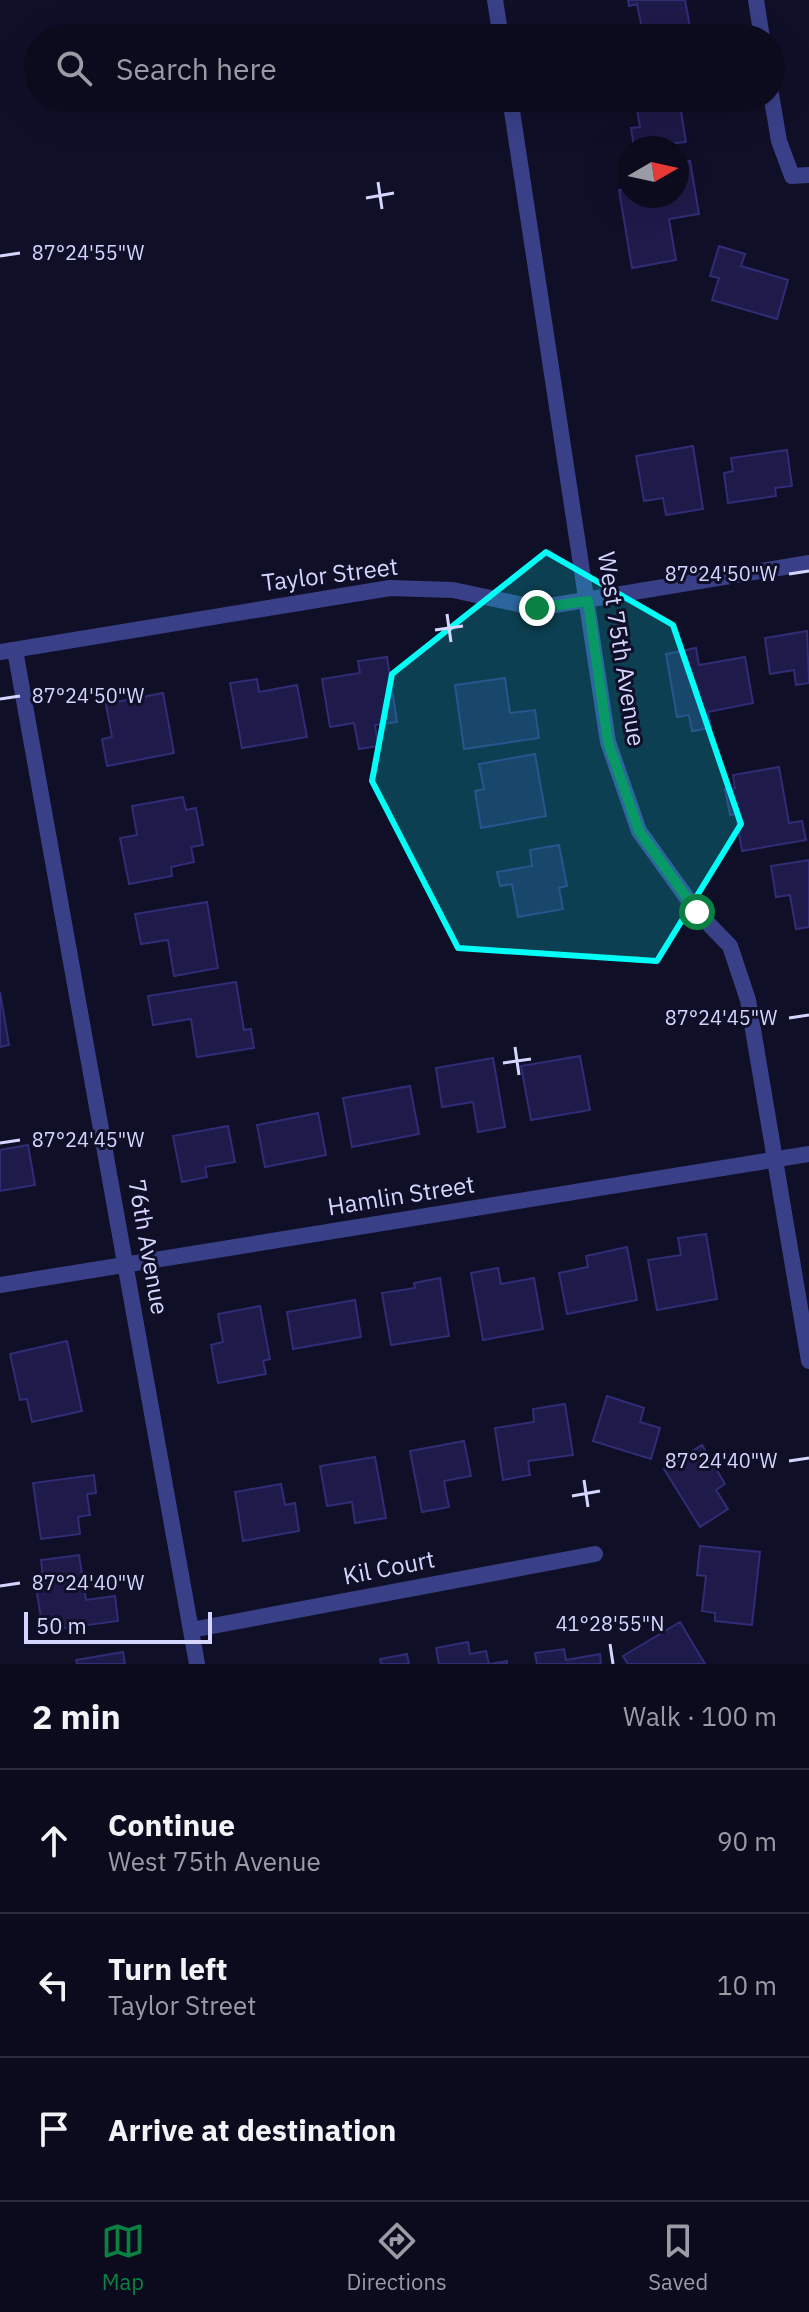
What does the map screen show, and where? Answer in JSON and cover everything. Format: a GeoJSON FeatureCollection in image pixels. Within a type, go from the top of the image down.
{"type":"FeatureCollection","features":[{"type":"Feature","properties":{"kind":"street"},"geometry":{"type":"LineString","coordinates":[[495,0],[499,24]]}},
{"type":"Feature","properties":{"kind":"street"},"geometry":{"type":"LineString","coordinates":[[756,0],[760,24]]}},
{"type":"Feature","properties":{"kind":"street","name":"West 75th Avenue"},"geometry":{"type":"LineString","coordinates":[[512,112],[608,742],[639,831],[697,912],[730,946],[748,1000],[809,1361]]}},
{"type":"Feature","properties":{"kind":"street"},"geometry":{"type":"LineString","coordinates":[[774,112],[779,141],[801,176]]}},
{"type":"Feature","properties":{"kind":"street","name":"Taylor Street"},"geometry":{"type":"LineString","coordinates":[[8,651],[390,588],[453,590],[537,608],[809,563]]}},
{"type":"Feature","properties":{"kind":"street","name":"76th Avenue"},"geometry":{"type":"LineString","coordinates":[[8,651],[126,1263],[197,1664]]}},
{"type":"Feature","properties":{"kind":"street","name":"Hamlin Street"},"geometry":{"type":"LineString","coordinates":[[0,1285],[809,1154]]}},
{"type":"Feature","properties":{"kind":"street","name":"Kil Court"},"geometry":{"type":"LineString","coordinates":[[191,1630],[595,1554]]}},
{"type":"Feature","properties":{"kind":"highlighted area"},"geometry":{"type":"Polygon","coordinates":[[[546,552],[673,625],[741,824],[657,961],[458,948],[372,781],[392,674],[546,552]]]}},
{"type":"Feature","properties":{"kind":"building"},"geometry":{"type":"Polygon","coordinates":[[[628,0],[685,0],[689,24],[641,24],[637,4],[629,6],[628,0]]]}},
{"type":"Feature","properties":{"kind":"building"},"geometry":{"type":"Polygon","coordinates":[[[637,112],[681,112],[685,136],[632,136],[631,128],[640,127],[637,112]]]}},
{"type":"Feature","properties":{"kind":"building"},"geometry":{"type":"Polygon","coordinates":[[[689,161],[699,214],[669,219],[676,260],[632,268],[622,208],[689,208],[689,161]]]}},
{"type":"Feature","properties":{"kind":"building"},"geometry":{"type":"Polygon","coordinates":[[[719,246],[745,254],[741,266],[788,280],[777,319],[712,300],[719,278],[710,276],[719,246]]]}},
{"type":"Feature","properties":{"kind":"building"},"geometry":{"type":"Polygon","coordinates":[[[693,446],[703,509],[666,515],[663,498],[644,501],[636,456],[693,446]]]}},
{"type":"Feature","properties":{"kind":"building"},"geometry":{"type":"Polygon","coordinates":[[[787,450],[792,486],[775,488],[776,496],[728,503],[724,473],[733,471],[731,458],[787,450]]]}},
{"type":"Feature","properties":{"kind":"building"},"geometry":{"type":"Polygon","coordinates":[[[807,631],[809,683],[796,685],[794,670],[770,674],[765,638],[807,631]]]}},
{"type":"Feature","properties":{"kind":"building"},"geometry":{"type":"Polygon","coordinates":[[[696,648],[699,665],[745,657],[753,703],[708,712],[711,728],[692,731],[689,715],[677,717],[666,654],[696,648]]]}},
{"type":"Feature","properties":{"kind":"building"},"geometry":{"type":"Polygon","coordinates":[[[387,657],[397,722],[375,725],[378,746],[359,749],[354,723],[330,727],[322,679],[360,673],[358,661],[387,657]]]}},
{"type":"Feature","properties":{"kind":"building"},"geometry":{"type":"Polygon","coordinates":[[[505,678],[510,713],[535,710],[539,738],[464,749],[455,685],[505,678]]]}},
{"type":"Feature","properties":{"kind":"building"},"geometry":{"type":"Polygon","coordinates":[[[257,679],[259,692],[297,685],[307,737],[242,748],[230,683],[257,679]]]}},
{"type":"Feature","properties":{"kind":"building"},"geometry":{"type":"Polygon","coordinates":[[[163,693],[174,753],[107,766],[102,739],[112,737],[106,704],[163,693]]]}},
{"type":"Feature","properties":{"kind":"building"},"geometry":{"type":"Polygon","coordinates":[[[535,754],[546,816],[481,828],[475,791],[484,789],[479,764],[535,754]]]}},
{"type":"Feature","properties":{"kind":"building"},"geometry":{"type":"Polygon","coordinates":[[[779,767],[789,823],[802,821],[806,840],[742,851],[736,814],[730,815],[725,789],[735,788],[733,775],[779,767]]]}},
{"type":"Feature","properties":{"kind":"building"},"geometry":{"type":"Polygon","coordinates":[[[183,797],[186,810],[196,808],[203,845],[191,847],[194,862],[171,867],[172,876],[129,884],[120,838],[137,835],[132,806],[183,797]]]}},
{"type":"Feature","properties":{"kind":"building"},"geometry":{"type":"Polygon","coordinates":[[[559,845],[567,886],[559,888],[563,909],[518,917],[512,884],[500,886],[497,872],[532,866],[530,850],[559,845]]]}},
{"type":"Feature","properties":{"kind":"building"},"geometry":{"type":"Polygon","coordinates":[[[809,860],[809,927],[796,929],[790,895],[776,897],[771,866],[809,860]]]}},
{"type":"Feature","properties":{"kind":"building"},"geometry":{"type":"Polygon","coordinates":[[[207,902],[218,968],[174,976],[168,940],[141,944],[135,914],[207,902]]]}},
{"type":"Feature","properties":{"kind":"building"},"geometry":{"type":"Polygon","coordinates":[[[236,982],[244,1030],[251,1029],[254,1048],[197,1057],[191,1019],[153,1025],[148,996],[236,982]]]}},
{"type":"Feature","properties":{"kind":"building"},"geometry":{"type":"Polygon","coordinates":[[[0,992],[9,1045],[0,1047],[0,992]]]}},
{"type":"Feature","properties":{"kind":"building"},"geometry":{"type":"Polygon","coordinates":[[[580,1056],[590,1110],[531,1120],[521,1066],[580,1056]]]}},
{"type":"Feature","properties":{"kind":"building"},"geometry":{"type":"Polygon","coordinates":[[[493,1058],[505,1127],[478,1132],[473,1102],[442,1107],[436,1068],[493,1058]]]}},
{"type":"Feature","properties":{"kind":"building"},"geometry":{"type":"Polygon","coordinates":[[[410,1086],[419,1134],[352,1147],[343,1098],[410,1086]]]}},
{"type":"Feature","properties":{"kind":"building"},"geometry":{"type":"Polygon","coordinates":[[[318,1113],[326,1155],[265,1167],[257,1125],[318,1113]]]}},
{"type":"Feature","properties":{"kind":"building"},"geometry":{"type":"Polygon","coordinates":[[[228,1126],[235,1162],[205,1167],[207,1177],[182,1182],[173,1136],[228,1126]]]}},
{"type":"Feature","properties":{"kind":"building"},"geometry":{"type":"Polygon","coordinates":[[[28,1145],[35,1185],[0,1191],[0,1150],[28,1145]]]}},
{"type":"Feature","properties":{"kind":"building"},"geometry":{"type":"Polygon","coordinates":[[[706,1234],[717,1299],[657,1310],[648,1260],[681,1255],[678,1238],[706,1234]]]}},
{"type":"Feature","properties":{"kind":"building"},"geometry":{"type":"Polygon","coordinates":[[[627,1247],[637,1300],[567,1314],[559,1273],[588,1267],[586,1256],[627,1247]]]}},
{"type":"Feature","properties":{"kind":"building"},"geometry":{"type":"Polygon","coordinates":[[[498,1268],[501,1284],[534,1278],[543,1329],[483,1340],[471,1273],[498,1268]]]}},
{"type":"Feature","properties":{"kind":"building"},"geometry":{"type":"Polygon","coordinates":[[[440,1278],[449,1336],[391,1345],[382,1293],[415,1288],[414,1283],[440,1278]]]}},
{"type":"Feature","properties":{"kind":"building"},"geometry":{"type":"Polygon","coordinates":[[[355,1300],[361,1337],[293,1349],[287,1312],[355,1300]]]}},
{"type":"Feature","properties":{"kind":"building"},"geometry":{"type":"Polygon","coordinates":[[[260,1306],[270,1359],[263,1361],[266,1374],[218,1383],[211,1345],[223,1342],[218,1314],[260,1306]]]}},
{"type":"Feature","properties":{"kind":"building"},"geometry":{"type":"Polygon","coordinates":[[[67,1341],[82,1411],[32,1422],[27,1399],[20,1400],[10,1354],[67,1341]]]}},
{"type":"Feature","properties":{"kind":"building"},"geometry":{"type":"Polygon","coordinates":[[[607,1396],[644,1408],[640,1422],[660,1428],[651,1459],[593,1441],[607,1396]]]}},
{"type":"Feature","properties":{"kind":"building"},"geometry":{"type":"Polygon","coordinates":[[[565,1404],[573,1455],[528,1461],[530,1475],[503,1480],[495,1428],[534,1422],[533,1409],[565,1404]]]}},
{"type":"Feature","properties":{"kind":"building"},"geometry":{"type":"Polygon","coordinates":[[[464,1441],[471,1476],[444,1481],[449,1507],[422,1512],[410,1451],[464,1441]]]}},
{"type":"Feature","properties":{"kind":"building"},"geometry":{"type":"Polygon","coordinates":[[[702,1445],[725,1484],[716,1490],[728,1509],[700,1527],[664,1469],[702,1445]]]}},
{"type":"Feature","properties":{"kind":"building"},"geometry":{"type":"Polygon","coordinates":[[[375,1457],[386,1518],[355,1523],[352,1502],[327,1506],[320,1466],[375,1457]]]}},
{"type":"Feature","properties":{"kind":"building"},"geometry":{"type":"Polygon","coordinates":[[[94,1475],[96,1493],[87,1494],[90,1515],[78,1517],[80,1534],[41,1539],[33,1483],[94,1475]]]}},
{"type":"Feature","properties":{"kind":"building"},"geometry":{"type":"Polygon","coordinates":[[[281,1484],[285,1505],[295,1503],[299,1531],[243,1541],[235,1492],[281,1484]]]}},
{"type":"Feature","properties":{"kind":"building"},"geometry":{"type":"Polygon","coordinates":[[[700,1546],[760,1552],[752,1625],[715,1621],[715,1613],[702,1611],[706,1576],[697,1575],[700,1546]]]}},
{"type":"Feature","properties":{"kind":"building"},"geometry":{"type":"Polygon","coordinates":[[[79,1555],[86,1600],[115,1596],[118,1621],[43,1631],[36,1587],[44,1585],[41,1560],[79,1555]]]}},
{"type":"Feature","properties":{"kind":"building"},"geometry":{"type":"Polygon","coordinates":[[[680,1622],[705,1664],[628,1664],[623,1656],[680,1622]]]}},
{"type":"Feature","properties":{"kind":"building"},"geometry":{"type":"Polygon","coordinates":[[[468,1642],[470,1654],[486,1651],[489,1664],[439,1664],[436,1648],[468,1642]]]}},
{"type":"Feature","properties":{"kind":"building"},"geometry":{"type":"Polygon","coordinates":[[[564,1649],[566,1660],[600,1654],[601,1664],[537,1664],[535,1653],[564,1649]]]}},
{"type":"Feature","properties":{"kind":"building"},"geometry":{"type":"Polygon","coordinates":[[[123,1652],[125,1664],[77,1664],[76,1660],[123,1652]]]}},
{"type":"Feature","properties":{"kind":"building"},"geometry":{"type":"Polygon","coordinates":[[[407,1654],[409,1664],[381,1664],[380,1659],[407,1654]]]}},
{"type":"Feature","properties":{"kind":"route"},"geometry":{"type":"LineString","coordinates":[[537,608],[588,601],[608,742],[639,831],[697,912]]}}]}
